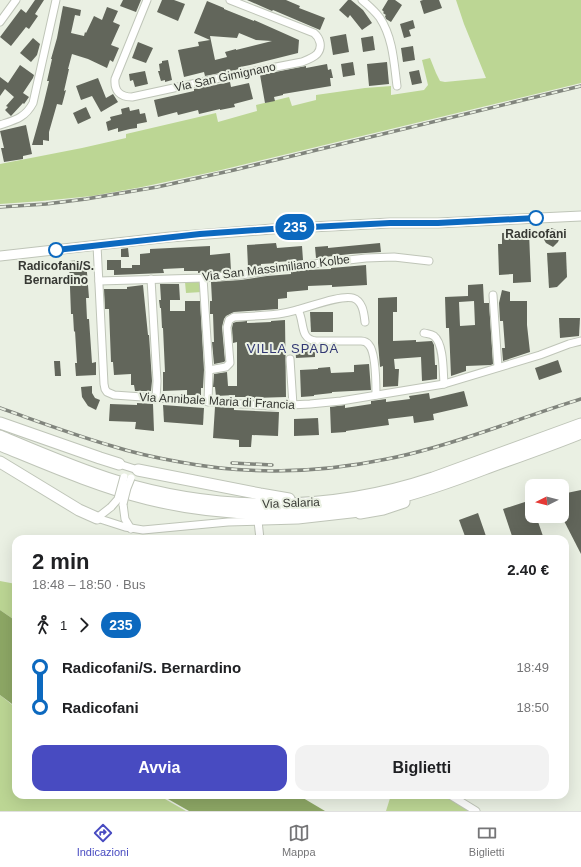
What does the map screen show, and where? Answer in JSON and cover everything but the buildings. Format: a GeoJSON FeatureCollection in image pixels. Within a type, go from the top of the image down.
{"type":"FeatureCollection","features":[{"type":"Feature","properties":{"kind":"main road"},"geometry":{"type":"LineString","coordinates":[[0,422],[119,464]]}},
{"type":"Feature","properties":{"kind":"main road","name":"Via Salaria"},"geometry":{"type":"LineString","coordinates":[[0,436],[75,467],[117,482],[178,496],[213,501],[243,504],[292,504],[347,499],[382,492],[419,482],[581,424]]}},
{"type":"Feature","properties":{"kind":"main road","name":"Via Salaria"},"geometry":{"type":"LineString","coordinates":[[0,445],[102,486],[156,501],[212,510],[263,513],[312,512],[375,503],[429,489],[581,433]]}},
{"type":"Feature","properties":{"kind":"main road"},"geometry":{"type":"LineString","coordinates":[[0,462],[78,510],[97,518]]}},
{"type":"Feature","properties":{"kind":"main road"},"geometry":{"type":"LineString","coordinates":[[131,475],[317,502]]}},
{"type":"Feature","properties":{"kind":"main road"},"geometry":{"type":"LineString","coordinates":[[360,513],[390,508],[429,489]]}},
{"type":"Feature","properties":{"kind":"street"},"geometry":{"type":"LineString","coordinates":[[0,22],[16,0]]}},
{"type":"Feature","properties":{"kind":"street"},"geometry":{"type":"LineString","coordinates":[[0,125],[11,122],[22,116],[28,111],[33,103],[56,0]]}},
{"type":"Feature","properties":{"kind":"street","name":"Via San Gimignano"},"geometry":{"type":"LineString","coordinates":[[147,0],[115,79],[114,84],[116,89],[122,96],[132,97],[302,62],[313,57],[318,52],[320,43],[318,37],[314,33],[230,0]]}},
{"type":"Feature","properties":{"kind":"street"},"geometry":{"type":"LineString","coordinates":[[362,0],[379,17],[387,31],[391,45],[397,86]]}},
{"type":"Feature","properties":{"kind":"street"},"geometry":{"type":"LineString","coordinates":[[0,256],[200,234],[297,227],[390,223],[438,223],[581,216]]}},
{"type":"Feature","properties":{"kind":"street"},"geometry":{"type":"LineString","coordinates":[[97,245],[99,281]]}},
{"type":"Feature","properties":{"kind":"street","name":"Via San Massimiliano Kolbe"},"geometry":{"type":"LineString","coordinates":[[99,281],[203,278],[248,274],[296,266],[366,258],[394,258],[429,261]]}},
{"type":"Feature","properties":{"kind":"street"},"geometry":{"type":"LineString","coordinates":[[203,278],[209,370],[208,402]]}},
{"type":"Feature","properties":{"kind":"street"},"geometry":{"type":"LineString","coordinates":[[151,279],[157,381],[156,399]]}},
{"type":"Feature","properties":{"kind":"street","name":"Via Annibale Maria di Francia"},"geometry":{"type":"LineString","coordinates":[[99,281],[104,384],[105,390],[114,395],[271,406],[341,401],[444,384],[581,341]]}},
{"type":"Feature","properties":{"kind":"street"},"geometry":{"type":"LineString","coordinates":[[493,295],[498,367]]}},
{"type":"Feature","properties":{"kind":"street"},"geometry":{"type":"LineString","coordinates":[[209,370],[226,367],[230,363],[227,323],[234,317],[277,314],[298,310],[328,301],[353,298],[358,301],[361,306],[365,322]]}},
{"type":"Feature","properties":{"kind":"street"},"geometry":{"type":"LineString","coordinates":[[298,310],[305,335],[309,340],[367,342],[373,352],[376,395]]}},
{"type":"Feature","properties":{"kind":"street"},"geometry":{"type":"LineString","coordinates":[[424,333],[434,336],[440,345],[444,384]]}},
{"type":"Feature","properties":{"kind":"street"},"geometry":{"type":"LineString","coordinates":[[290,359],[293,405]]}},
{"type":"Feature","properties":{"kind":"street"},"geometry":{"type":"LineString","coordinates":[[119,464],[123,471],[131,475]]}},
{"type":"Feature","properties":{"kind":"street"},"geometry":{"type":"LineString","coordinates":[[119,464],[131,475]]}},
{"type":"Feature","properties":{"kind":"street"},"geometry":{"type":"LineString","coordinates":[[97,518],[111,507],[118,499],[131,475]]}},
{"type":"Feature","properties":{"kind":"street"},"geometry":{"type":"LineString","coordinates":[[131,475],[123,504],[125,519],[131,529]]}},
{"type":"Feature","properties":{"kind":"street","name":"Via Salaria"},"geometry":{"type":"LineString","coordinates":[[97,518],[131,529],[143,530],[221,523],[314,519],[360,513]]}},
{"type":"Feature","properties":{"kind":"street"},"geometry":{"type":"LineString","coordinates":[[258,522],[260,535]]}},
{"type":"Feature","properties":{"kind":"street"},"geometry":{"type":"LineString","coordinates":[[456,799],[476,811]]}},
{"type":"Feature","properties":{"kind":"shaded area"},"geometry":{"type":"Polygon","coordinates":[[[456,0],[581,0],[581,83],[217,171],[142,187],[92,196],[0,204],[0,164],[126,138],[126,134],[216,113],[218,122],[257,111],[256,105],[289,97],[292,106],[316,100],[316,95],[365,88],[391,86],[391,95],[424,90],[428,85],[422,60],[430,58],[440,81],[445,82],[486,78],[456,0]]]}},
{"type":"Feature","properties":{"kind":"shaded area"},"geometry":{"type":"Polygon","coordinates":[[[201,280],[202,292],[186,293],[185,282],[201,280]]]}},
{"type":"Feature","properties":{"kind":"shaded area"},"geometry":{"type":"Polygon","coordinates":[[[0,581],[12,583],[12,618],[0,610],[0,581]]]}},
{"type":"Feature","properties":{"kind":"shaded area"},"geometry":{"type":"Polygon","coordinates":[[[0,610],[12,618],[12,704],[0,695],[0,610]]]}},
{"type":"Feature","properties":{"kind":"shaded area"},"geometry":{"type":"Polygon","coordinates":[[[0,695],[12,705],[12,799],[165,799],[186,811],[0,811],[0,695]]]}},
{"type":"Feature","properties":{"kind":"shaded area"},"geometry":{"type":"Polygon","coordinates":[[[168,799],[305,799],[325,811],[189,811],[168,799]]]}},
{"type":"Feature","properties":{"kind":"shaded area"},"geometry":{"type":"Polygon","coordinates":[[[390,799],[450,799],[470,811],[386,811],[390,799]]]}},
{"type":"Feature","properties":{"kind":"railway"},"geometry":{"type":"LineString","coordinates":[[0,207],[46,204],[86,199],[157,187],[234,170],[581,86]]}},
{"type":"Feature","properties":{"kind":"railway"},"geometry":{"type":"LineString","coordinates":[[0,408],[98,442],[154,457],[232,469],[284,471],[310,470],[362,464],[415,453],[469,437],[581,399]]}},
{"type":"Feature","properties":{"kind":"railway"},"geometry":{"type":"LineString","coordinates":[[232,463],[272,465]]}},
{"type":"Feature","properties":{"kind":"bus line","name":"235"},"geometry":{"type":"LineString","coordinates":[[56,250],[200,234],[297,227],[390,223],[438,223],[536,218]]}},
{"type":"Feature","properties":{"kind":"place","name":"Radicofani"},"geometry":{"type":"Point","coordinates":[536,218]}},
{"type":"Feature","properties":{"kind":"place","name":"Radicofani/S. Bernardino"},"geometry":{"type":"Point","coordinates":[56,250]}},
{"type":"Feature","properties":{"kind":"district","name":"VILLA SPADA"},"geometry":{"type":"Point","coordinates":[293,348]}}]}
